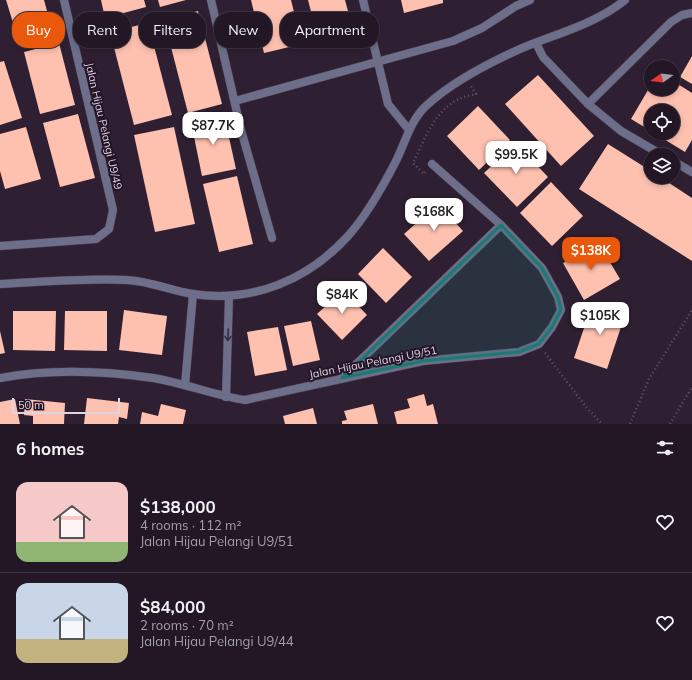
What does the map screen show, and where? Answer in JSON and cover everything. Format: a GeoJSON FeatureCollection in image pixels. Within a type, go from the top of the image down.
{"type":"FeatureCollection","features":[{"type":"Feature","properties":{"kind":"street","name":"Jalan Hijau Pelangi U9/49"},"geometry":{"type":"LineString","coordinates":[[0,246],[96,240],[106,233],[113,210],[64,0]]}},
{"type":"Feature","properties":{"kind":"street"},"geometry":{"type":"LineString","coordinates":[[211,0],[248,156],[272,238]]}},
{"type":"Feature","properties":{"kind":"street"},"geometry":{"type":"LineString","coordinates":[[363,0],[388,104],[409,130]]}},
{"type":"Feature","properties":{"kind":"street"},"geometry":{"type":"LineString","coordinates":[[235,101],[453,41],[500,18],[515,3],[530,0]]}},
{"type":"Feature","properties":{"kind":"street"},"geometry":{"type":"LineString","coordinates":[[0,284],[79,280],[129,280],[193,294],[229,296],[260,291],[303,274],[330,255],[350,234],[378,193],[395,163],[409,130],[425,106],[450,87],[520,49],[591,21],[626,0]]}},
{"type":"Feature","properties":{"kind":"street"},"geometry":{"type":"LineString","coordinates":[[588,104],[671,22],[692,13]]}},
{"type":"Feature","properties":{"kind":"street"},"geometry":{"type":"LineString","coordinates":[[536,43],[543,57],[588,104],[621,132],[650,148]]}},
{"type":"Feature","properties":{"kind":"street"},"geometry":{"type":"LineString","coordinates":[[432,164],[500,225],[542,268],[558,297],[561,310],[552,327],[539,344]]}},
{"type":"Feature","properties":{"kind":"street"},"geometry":{"type":"LineString","coordinates":[[680,165],[692,172]]}},
{"type":"Feature","properties":{"kind":"street"},"geometry":{"type":"LineString","coordinates":[[342,378],[500,225]]}},
{"type":"Feature","properties":{"kind":"street"},"geometry":{"type":"LineString","coordinates":[[186,385],[193,294]]}},
{"type":"Feature","properties":{"kind":"street"},"geometry":{"type":"LineString","coordinates":[[226,397],[229,296]]}},
{"type":"Feature","properties":{"kind":"street","name":"Jalan Hijau Pelangi U9/51"},"geometry":{"type":"LineString","coordinates":[[0,378],[15,375],[59,373],[109,374],[152,378],[186,385],[226,397],[245,400],[423,361],[519,352],[539,344]]}},
{"type":"Feature","properties":{"kind":"path"},"geometry":{"type":"LineString","coordinates":[[432,164],[424,174],[413,163],[439,114],[456,100],[476,94],[466,78]]}},
{"type":"Feature","properties":{"kind":"path"},"geometry":{"type":"LineString","coordinates":[[630,424],[649,379],[692,310]]}},
{"type":"Feature","properties":{"kind":"path"},"geometry":{"type":"LineString","coordinates":[[539,344],[587,408],[602,424]]}},
{"type":"Feature","properties":{"kind":"path"},"geometry":{"type":"LineString","coordinates":[[670,424],[692,387]]}},
{"type":"Feature","properties":{"kind":"highlighted area"},"geometry":{"type":"Polygon","coordinates":[[[501,225],[542,268],[558,297],[561,310],[552,327],[539,344],[519,352],[423,361],[342,378],[501,225]]]}},
{"type":"Feature","properties":{"kind":"building"},"geometry":{"type":"Polygon","coordinates":[[[6,0],[44,0],[47,12],[12,12],[12,20],[6,0]]]}},
{"type":"Feature","properties":{"kind":"building"},"geometry":{"type":"Polygon","coordinates":[[[101,0],[144,0],[146,7],[127,12],[104,12],[101,0]]]}},
{"type":"Feature","properties":{"kind":"building"},"geometry":{"type":"Polygon","coordinates":[[[158,0],[186,0],[160,7],[158,0]]]}},
{"type":"Feature","properties":{"kind":"building"},"geometry":{"type":"Polygon","coordinates":[[[251,0],[291,0],[294,12],[280,12],[280,48],[285,48],[264,53],[263,48],[272,48],[272,12],[254,12],[251,0]]]}},
{"type":"Feature","properties":{"kind":"building"},"geometry":{"type":"Polygon","coordinates":[[[308,0],[345,0],[348,12],[311,12],[308,0]]]}},
{"type":"Feature","properties":{"kind":"building"},"geometry":{"type":"Polygon","coordinates":[[[401,0],[443,0],[443,3],[404,13],[401,0]]]}},
{"type":"Feature","properties":{"kind":"building"},"geometry":{"type":"Polygon","coordinates":[[[139,25],[139,48],[155,48],[172,115],[134,125],[114,48],[131,48],[131,27],[139,25]]]}},
{"type":"Feature","properties":{"kind":"building"},"geometry":{"type":"Polygon","coordinates":[[[206,42],[222,104],[188,113],[171,48],[206,48],[206,42]]]}},
{"type":"Feature","properties":{"kind":"building"},"geometry":{"type":"Polygon","coordinates":[[[40,48],[60,48],[75,105],[40,114],[24,52],[40,48]]]}},
{"type":"Feature","properties":{"kind":"building"},"geometry":{"type":"Polygon","coordinates":[[[692,56],[692,84],[680,77],[692,56]]]}},
{"type":"Feature","properties":{"kind":"building"},"geometry":{"type":"Polygon","coordinates":[[[4,61],[22,118],[0,125],[0,62],[4,61]]]}},
{"type":"Feature","properties":{"kind":"building"},"geometry":{"type":"Polygon","coordinates":[[[538,75],[594,136],[561,166],[505,104],[538,75]]]}},
{"type":"Feature","properties":{"kind":"building"},"geometry":{"type":"Polygon","coordinates":[[[680,85],[692,93],[692,140],[685,152],[665,140],[680,140],[680,104],[644,104],[644,127],[631,119],[645,96],[680,96],[680,85]]]}},
{"type":"Feature","properties":{"kind":"building"},"geometry":{"type":"Polygon","coordinates":[[[478,106],[510,140],[479,170],[447,136],[478,106]]]}},
{"type":"Feature","properties":{"kind":"building"},"geometry":{"type":"Polygon","coordinates":[[[78,114],[95,178],[60,187],[43,123],[78,114]]]}},
{"type":"Feature","properties":{"kind":"building"},"geometry":{"type":"Polygon","coordinates":[[[224,115],[236,169],[202,176],[191,122],[224,115]]]}},
{"type":"Feature","properties":{"kind":"building"},"geometry":{"type":"Polygon","coordinates":[[[26,127],[41,179],[5,189],[0,171],[0,134],[26,127]]]}},
{"type":"Feature","properties":{"kind":"building"},"geometry":{"type":"Polygon","coordinates":[[[174,127],[195,224],[155,232],[134,135],[174,127]]]}},
{"type":"Feature","properties":{"kind":"building"},"geometry":{"type":"Polygon","coordinates":[[[516,143],[548,177],[517,207],[484,173],[516,143]]]}},
{"type":"Feature","properties":{"kind":"building"},"geometry":{"type":"Polygon","coordinates":[[[608,144],[644,167],[644,184],[671,184],[692,198],[692,261],[579,189],[608,144]]]}},
{"type":"Feature","properties":{"kind":"building"},"geometry":{"type":"Polygon","coordinates":[[[237,176],[253,244],[219,252],[203,184],[237,176]]]}},
{"type":"Feature","properties":{"kind":"building"},"geometry":{"type":"Polygon","coordinates":[[[551,182],[583,216],[552,246],[520,213],[551,182]]]}},
{"type":"Feature","properties":{"kind":"building"},"geometry":{"type":"Polygon","coordinates":[[[438,204],[463,231],[429,261],[404,234],[438,204]]]}},
{"type":"Feature","properties":{"kind":"building"},"geometry":{"type":"Polygon","coordinates":[[[598,242],[620,279],[584,300],[563,263],[598,242]]]}},
{"type":"Feature","properties":{"kind":"building"},"geometry":{"type":"Polygon","coordinates":[[[383,248],[412,277],[386,303],[358,274],[383,248]]]}},
{"type":"Feature","properties":{"kind":"building"},"geometry":{"type":"Polygon","coordinates":[[[343,290],[367,315],[342,340],[317,314],[343,290]]]}},
{"type":"Feature","properties":{"kind":"building"},"geometry":{"type":"Polygon","coordinates":[[[592,304],[625,315],[607,369],[574,358],[592,304]]]}},
{"type":"Feature","properties":{"kind":"building"},"geometry":{"type":"Polygon","coordinates":[[[124,310],[167,316],[162,355],[119,350],[124,310]]]}},
{"type":"Feature","properties":{"kind":"building"},"geometry":{"type":"Polygon","coordinates":[[[13,311],[56,311],[55,351],[13,350],[13,311]]]}},
{"type":"Feature","properties":{"kind":"building"},"geometry":{"type":"Polygon","coordinates":[[[65,311],[107,311],[107,351],[64,350],[65,311]]]}},
{"type":"Feature","properties":{"kind":"building"},"geometry":{"type":"Polygon","coordinates":[[[311,321],[320,360],[293,366],[284,326],[311,321]]]}},
{"type":"Feature","properties":{"kind":"building"},"geometry":{"type":"Polygon","coordinates":[[[278,327],[287,370],[255,376],[247,332],[278,327]]]}},
{"type":"Feature","properties":{"kind":"building"},"geometry":{"type":"Polygon","coordinates":[[[0,331],[5,353],[0,354],[0,331]]]}},
{"type":"Feature","properties":{"kind":"building"},"geometry":{"type":"Polygon","coordinates":[[[424,394],[427,406],[433,404],[438,424],[397,424],[394,412],[410,408],[407,399],[424,394]]]}},
{"type":"Feature","properties":{"kind":"building"},"geometry":{"type":"Polygon","coordinates":[[[87,398],[129,403],[127,419],[119,417],[118,424],[84,424],[87,398]]]}},
{"type":"Feature","properties":{"kind":"building"},"geometry":{"type":"Polygon","coordinates":[[[15,399],[20,424],[0,424],[0,402],[15,399]]]}},
{"type":"Feature","properties":{"kind":"building"},"geometry":{"type":"Polygon","coordinates":[[[25,399],[65,403],[64,424],[33,424],[33,416],[24,415],[25,399]]]}},
{"type":"Feature","properties":{"kind":"building"},"geometry":{"type":"Polygon","coordinates":[[[161,404],[186,410],[183,424],[140,424],[142,412],[158,416],[161,404]]]}},
{"type":"Feature","properties":{"kind":"building"},"geometry":{"type":"Polygon","coordinates":[[[373,404],[378,424],[342,424],[342,421],[347,420],[344,411],[373,404]]]}},
{"type":"Feature","properties":{"kind":"building"},"geometry":{"type":"Polygon","coordinates":[[[313,408],[317,424],[285,424],[283,416],[313,408]]]}}]}
